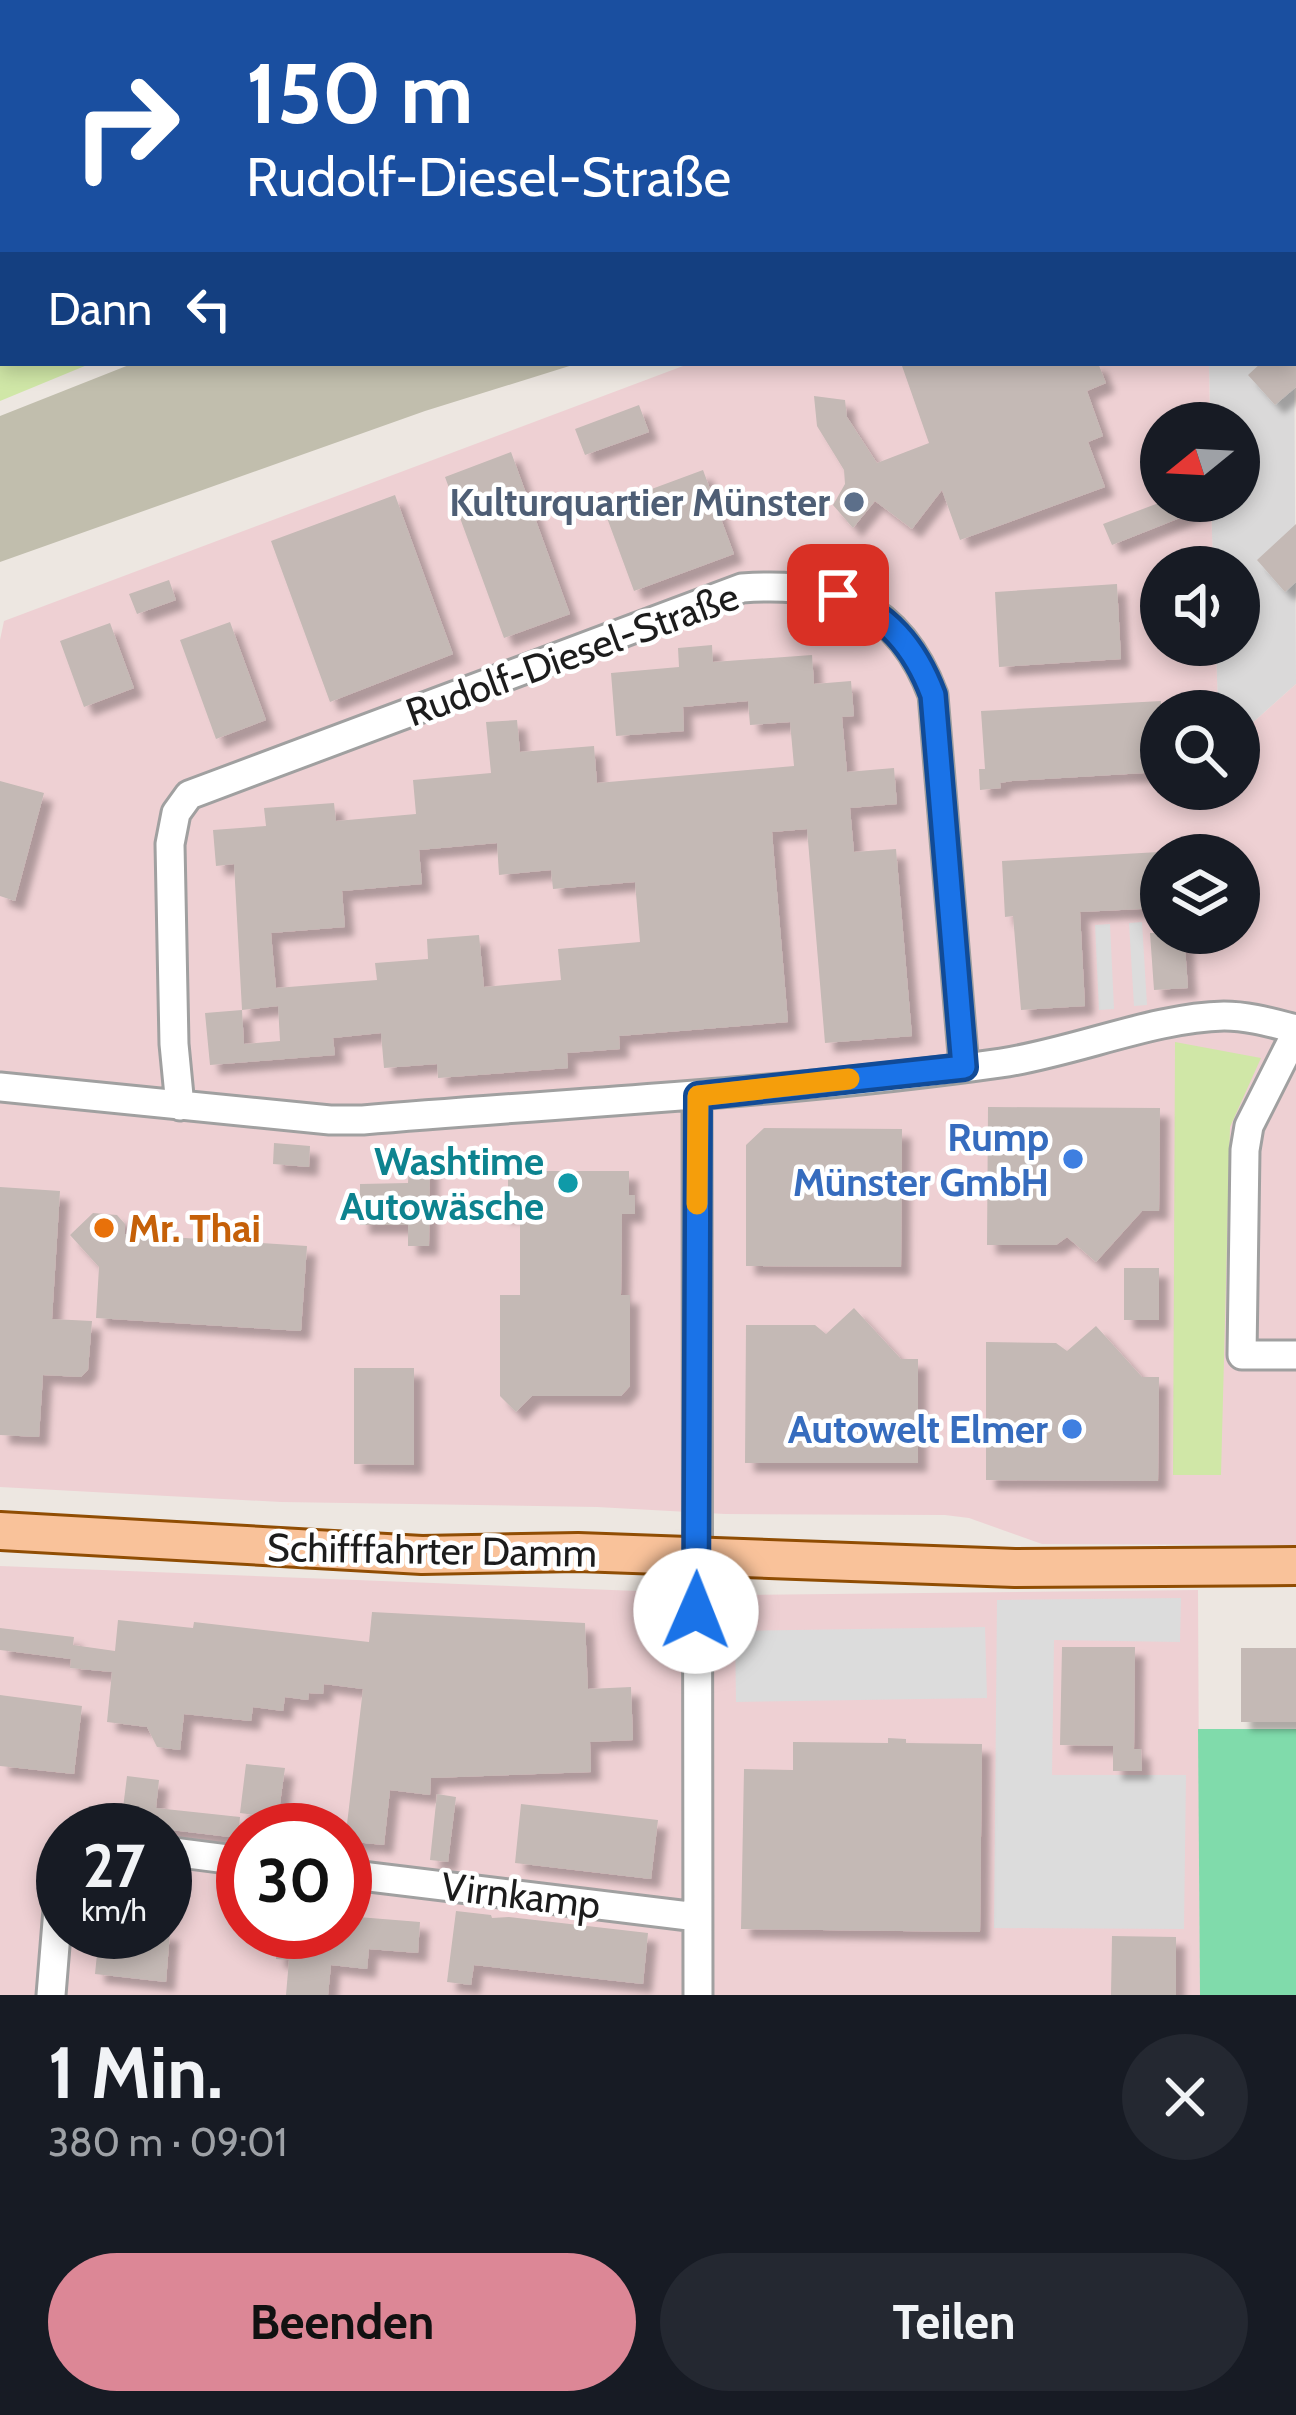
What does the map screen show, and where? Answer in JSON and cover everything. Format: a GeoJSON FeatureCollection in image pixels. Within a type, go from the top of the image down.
{"type":"FeatureCollection","features":[{"type":"Feature","properties":{"kind":"main road","name":"Schifffahrter Damm"},"geometry":{"type":"LineString","coordinates":[[0,1531],[422,1555],[697,1554],[1015,1568],[1296,1566]]}},
{"type":"Feature","properties":{"kind":"street","name":"Rudolf-Diesel-Straße"},"geometry":{"type":"LineString","coordinates":[[180,1106],[174,1044],[170,844],[176,813],[189,794],[742,588],[779,585],[808,588],[863,605],[904,637],[933,695],[964,1067]]}},
{"type":"Feature","properties":{"kind":"street"},"geometry":{"type":"LineString","coordinates":[[0,1087],[363,1120],[698,1096],[964,1067],[1183,1021],[1255,1018],[1296,1031],[1249,1126],[1245,1150],[1242,1355],[1296,1355]]}},
{"type":"Feature","properties":{"kind":"street"},"geometry":{"type":"LineString","coordinates":[[698,1096],[698,1995]]}},
{"type":"Feature","properties":{"kind":"street","name":"Virnkamp"},"geometry":{"type":"LineString","coordinates":[[372,1877],[697,1917]]}},
{"type":"Feature","properties":{"kind":"street"},"geometry":{"type":"LineString","coordinates":[[51,1995],[54,1959]]}},
{"type":"Feature","properties":{"kind":"shaded area"},"geometry":{"type":"Polygon","coordinates":[[[126,366],[569,366],[425,411],[0,562],[0,416],[126,366]]]}},
{"type":"Feature","properties":{"kind":"shaded area"},"geometry":{"type":"Polygon","coordinates":[[[683,366],[1209,366],[1210,402],[1140,402],[1140,522],[1212,522],[1212,546],[1140,546],[1140,666],[1217,666],[1217,690],[1140,690],[1140,810],[1260,810],[1260,716],[1296,684],[1296,1545],[1042,1544],[969,1518],[945,1515],[281,1502],[0,1487],[0,640],[4,621],[683,366]]]}},
{"type":"Feature","properties":{"kind":"shaded area"},"geometry":{"type":"Polygon","coordinates":[[[1209,366],[1294,366],[1296,684],[1260,716],[1260,690],[1217,690],[1217,666],[1260,666],[1260,546],[1212,546],[1212,522],[1260,522],[1260,402],[1210,402],[1209,366]]]}},
{"type":"Feature","properties":{"kind":"shaded area"},"geometry":{"type":"Polygon","coordinates":[[[1140,922],[1147,1005],[1134,1006],[1129,923],[1140,922]]]}},
{"type":"Feature","properties":{"kind":"shaded area"},"geometry":{"type":"Polygon","coordinates":[[[1110,924],[1114,1009],[1099,1010],[1095,925],[1110,924]]]}},
{"type":"Feature","properties":{"kind":"shaded area"},"geometry":{"type":"Polygon","coordinates":[[[0,1566],[741,1595],[1198,1590],[1200,1995],[0,1995],[0,1566]]]}},
{"type":"Feature","properties":{"kind":"shaded area"},"geometry":{"type":"Polygon","coordinates":[[[1181,1598],[1180,1642],[1054,1640],[1052,1775],[1186,1775],[1184,1929],[994,1928],[997,1600],[1181,1598]]]}},
{"type":"Feature","properties":{"kind":"shaded area"},"geometry":{"type":"Polygon","coordinates":[[[985,1627],[987,1698],[736,1702],[735,1631],[985,1627]]]}},
{"type":"Feature","properties":{"kind":"green space"},"geometry":{"type":"Polygon","coordinates":[[[0,366],[85,366],[0,401],[0,366]]]}},
{"type":"Feature","properties":{"kind":"green space"},"geometry":{"type":"Polygon","coordinates":[[[1175,1042],[1261,1058],[1230,1127],[1221,1475],[1173,1475],[1175,1042]]]}},
{"type":"Feature","properties":{"kind":"green space"},"geometry":{"type":"Polygon","coordinates":[[[1198,1729],[1296,1729],[1296,1995],[1200,1995],[1198,1729]]]}},
{"type":"Feature","properties":{"kind":"building"},"geometry":{"type":"Polygon","coordinates":[[[902,366],[1099,366],[1106,383],[1087,391],[1103,436],[1088,442],[1105,487],[960,540],[942,490],[912,529],[875,501],[853,528],[833,505],[845,484],[844,470],[817,426],[814,396],[845,400],[847,417],[877,463],[929,443],[902,366]]]}},
{"type":"Feature","properties":{"kind":"building"},"geometry":{"type":"Polygon","coordinates":[[[1258,366],[1296,366],[1296,387],[1275,405],[1248,375],[1258,366]]]}},
{"type":"Feature","properties":{"kind":"building"},"geometry":{"type":"Polygon","coordinates":[[[639,405],[649,432],[585,455],[575,429],[639,405]]]}},
{"type":"Feature","properties":{"kind":"building"},"geometry":{"type":"Polygon","coordinates":[[[511,452],[570,614],[504,638],[445,477],[511,452]]]}},
{"type":"Feature","properties":{"kind":"building"},"geometry":{"type":"Polygon","coordinates":[[[703,470],[734,554],[634,591],[603,507],[703,470]]]}},
{"type":"Feature","properties":{"kind":"building"},"geometry":{"type":"Polygon","coordinates":[[[395,495],[453,654],[330,702],[271,541],[395,495]]]}},
{"type":"Feature","properties":{"kind":"building"},"geometry":{"type":"Polygon","coordinates":[[[1140,510],[1140,522],[1170,522],[1112,545],[1103,524],[1140,510]]]}},
{"type":"Feature","properties":{"kind":"building"},"geometry":{"type":"Polygon","coordinates":[[[1296,524],[1296,582],[1285,592],[1260,563],[1260,557],[1296,524]]]}},
{"type":"Feature","properties":{"kind":"building"},"geometry":{"type":"Polygon","coordinates":[[[169,580],[176,600],[137,614],[129,594],[169,580]]]}},
{"type":"Feature","properties":{"kind":"building"},"geometry":{"type":"Polygon","coordinates":[[[1117,584],[1121,659],[999,667],[995,592],[1117,584]]]}},
{"type":"Feature","properties":{"kind":"building"},"geometry":{"type":"Polygon","coordinates":[[[230,622],[266,720],[216,739],[180,640],[230,622]]]}},
{"type":"Feature","properties":{"kind":"building"},"geometry":{"type":"Polygon","coordinates":[[[110,623],[134,688],[84,707],[60,641],[110,623]]]}},
{"type":"Feature","properties":{"kind":"building"},"geometry":{"type":"Polygon","coordinates":[[[712,645],[713,662],[812,655],[814,684],[851,681],[854,716],[842,717],[847,772],[894,768],[897,804],[850,808],[854,852],[896,849],[912,1036],[825,1043],[807,829],[772,832],[788,1022],[619,1036],[620,1049],[567,1053],[568,1068],[438,1078],[437,1064],[384,1068],[381,1033],[333,1038],[335,1055],[210,1065],[205,1013],[242,1010],[234,864],[216,866],[213,830],[266,826],[264,808],[334,803],[336,821],[416,814],[413,780],[491,773],[486,722],[517,720],[520,752],[594,746],[597,783],[794,766],[790,722],[750,725],[748,701],[683,707],[684,731],[616,736],[611,673],[679,667],[678,648],[712,645]],[[497,843],[419,850],[422,884],[342,891],[345,927],[271,933],[276,988],[377,980],[375,963],[428,959],[427,939],[479,935],[484,987],[561,980],[558,949],[640,942],[635,882],[553,889],[551,870],[499,875],[497,843]],[[278,1006],[242,1010],[244,1044],[280,1041],[278,1006]]]}},
{"type":"Feature","properties":{"kind":"building"},"geometry":{"type":"Polygon","coordinates":[[[1140,702],[1140,773],[1012,781],[1000,783],[1001,788],[980,790],[979,769],[985,769],[981,711],[1140,702]]]}},
{"type":"Feature","properties":{"kind":"building"},"geometry":{"type":"Polygon","coordinates":[[[0,781],[44,793],[15,901],[0,896],[0,781]]]}},
{"type":"Feature","properties":{"kind":"building"},"geometry":{"type":"Polygon","coordinates":[[[1140,853],[1140,909],[1080,912],[1085,1006],[1021,1010],[1013,916],[1005,917],[1002,861],[1140,853]]]}},
{"type":"Feature","properties":{"kind":"building"},"geometry":{"type":"Polygon","coordinates":[[[1151,954],[1186,954],[1188,988],[1154,990],[1151,954]]]}},
{"type":"Feature","properties":{"kind":"building","name":"Rump Münster GmbH"},"geometry":{"type":"Polygon","coordinates":[[[988,1107],[1160,1108],[1159,1211],[1142,1211],[1096,1262],[1067,1237],[1056,1245],[987,1245],[988,1107]]]}},
{"type":"Feature","properties":{"kind":"building"},"geometry":{"type":"Polygon","coordinates":[[[764,1128],[902,1129],[901,1267],[746,1266],[746,1145],[764,1128]]]}},
{"type":"Feature","properties":{"kind":"building"},"geometry":{"type":"Polygon","coordinates":[[[274,1143],[310,1146],[309,1167],[273,1164],[274,1143]]]}},
{"type":"Feature","properties":{"kind":"building"},"geometry":{"type":"Polygon","coordinates":[[[409,1164],[430,1164],[429,1246],[408,1246],[408,1225],[360,1225],[360,1184],[408,1183],[409,1164]]]}},
{"type":"Feature","properties":{"kind":"building"},"geometry":{"type":"Polygon","coordinates":[[[508,1171],[629,1171],[635,1214],[622,1214],[621,1295],[630,1295],[630,1386],[621,1396],[532,1396],[516,1412],[500,1396],[500,1295],[520,1295],[520,1214],[500,1214],[501,1194],[508,1195],[508,1171]]]}},
{"type":"Feature","properties":{"kind":"building"},"geometry":{"type":"Polygon","coordinates":[[[0,1187],[60,1191],[52,1319],[92,1321],[88,1370],[81,1377],[43,1375],[39,1437],[0,1435],[0,1187]]]}},
{"type":"Feature","properties":{"kind":"building"},"geometry":{"type":"Polygon","coordinates":[[[93,1213],[117,1215],[125,1224],[125,1234],[307,1246],[301,1331],[96,1318],[99,1267],[70,1235],[93,1213]]]}},
{"type":"Feature","properties":{"kind":"building"},"geometry":{"type":"Polygon","coordinates":[[[1124,1268],[1159,1268],[1159,1320],[1124,1320],[1124,1268]]]}},
{"type":"Feature","properties":{"kind":"building"},"geometry":{"type":"Polygon","coordinates":[[[854,1308],[901,1359],[918,1359],[918,1463],[745,1463],[746,1325],[815,1325],[826,1334],[854,1308]]]}},
{"type":"Feature","properties":{"kind":"building","name":"Autowelt Elmer"},"geometry":{"type":"Polygon","coordinates":[[[1096,1326],[1142,1377],[1159,1377],[1158,1481],[986,1480],[986,1342],[1056,1343],[1067,1351],[1096,1326]]]}},
{"type":"Feature","properties":{"kind":"building"},"geometry":{"type":"Polygon","coordinates":[[[354,1368],[414,1368],[414,1465],[354,1464],[354,1368]]]}},
{"type":"Feature","properties":{"kind":"building"},"geometry":{"type":"Polygon","coordinates":[[[372,1612],[585,1623],[588,1689],[631,1687],[633,1740],[590,1742],[591,1772],[431,1778],[430,1795],[390,1790],[384,1845],[372,1844],[372,1803],[350,1803],[363,1689],[324,1684],[323,1694],[309,1693],[308,1700],[285,1697],[283,1711],[253,1707],[251,1721],[184,1714],[180,1750],[157,1747],[147,1727],[107,1722],[112,1672],[70,1668],[71,1659],[0,1650],[0,1628],[74,1637],[73,1645],[115,1651],[118,1620],[193,1628],[194,1622],[369,1642],[372,1612]]]}},
{"type":"Feature","properties":{"kind":"building"},"geometry":{"type":"Polygon","coordinates":[[[1062,1647],[1135,1647],[1134,1749],[1141,1749],[1142,1771],[1113,1771],[1113,1746],[1060,1745],[1062,1647]]]}},
{"type":"Feature","properties":{"kind":"building"},"geometry":{"type":"Polygon","coordinates":[[[1241,1648],[1296,1648],[1296,1722],[1241,1722],[1241,1648]]]}},
{"type":"Feature","properties":{"kind":"building"},"geometry":{"type":"Polygon","coordinates":[[[0,1695],[82,1706],[74,1774],[0,1766],[0,1695]]]}},
{"type":"Feature","properties":{"kind":"building"},"geometry":{"type":"Polygon","coordinates":[[[888,1738],[906,1739],[906,1743],[982,1744],[980,1932],[741,1929],[744,1769],[793,1770],[793,1742],[888,1743],[888,1738]]]}},
{"type":"Feature","properties":{"kind":"building"},"geometry":{"type":"Polygon","coordinates":[[[246,1764],[285,1768],[280,1803],[241,1803],[246,1764]]]}},
{"type":"Feature","properties":{"kind":"building"},"geometry":{"type":"Polygon","coordinates":[[[127,1776],[159,1780],[157,1803],[124,1803],[127,1776]]]}},
{"type":"Feature","properties":{"kind":"building"},"geometry":{"type":"Polygon","coordinates":[[[437,1794],[456,1797],[448,1862],[430,1860],[437,1794]]]}},
{"type":"Feature","properties":{"kind":"building"},"geometry":{"type":"Polygon","coordinates":[[[521,1804],[658,1820],[651,1879],[515,1863],[521,1804]]]}},
{"type":"Feature","properties":{"kind":"building"},"geometry":{"type":"Polygon","coordinates":[[[192,1812],[216,1814],[216,1835],[192,1832],[192,1812]]]}},
{"type":"Feature","properties":{"kind":"building"},"geometry":{"type":"Polygon","coordinates":[[[456,1911],[648,1933],[643,1984],[474,1965],[471,1985],[447,1982],[456,1911]]]}},
{"type":"Feature","properties":{"kind":"building"},"geometry":{"type":"Polygon","coordinates":[[[372,1918],[420,1922],[418,1953],[372,1949],[372,1918]]]}},
{"type":"Feature","properties":{"kind":"building"},"geometry":{"type":"Polygon","coordinates":[[[1112,1936],[1176,1937],[1176,1995],[1111,1995],[1112,1936]]]}},
{"type":"Feature","properties":{"kind":"building"},"geometry":{"type":"Polygon","coordinates":[[[96,1959],[168,1959],[166,1982],[95,1974],[96,1959]]]}},
{"type":"Feature","properties":{"kind":"building"},"geometry":{"type":"Polygon","coordinates":[[[276,1959],[368,1959],[367,1969],[331,1965],[328,1995],[286,1995],[289,1960],[276,1959]]]}},
{"type":"Feature","properties":{"kind":"slow traffic"},"geometry":{"type":"LineString","coordinates":[[697,1204],[698,1096],[849,1079]]}},
{"type":"Feature","properties":{"kind":"place","name":"Kulturquartier Münster"},"geometry":{"type":"Point","coordinates":[854,502]}},
{"type":"Feature","properties":{"kind":"place","name":"Rump Münster GmbH"},"geometry":{"type":"Point","coordinates":[1073,1159]}},
{"type":"Feature","properties":{"kind":"place","name":"Washtime Autowäsche"},"geometry":{"type":"Point","coordinates":[568,1183]}},
{"type":"Feature","properties":{"kind":"place","name":"Mr. Thai"},"geometry":{"type":"Point","coordinates":[104,1228]}},
{"type":"Feature","properties":{"kind":"place","name":"Autowelt Elmer"},"geometry":{"type":"Point","coordinates":[1072,1429]}},
{"type":"Feature","properties":{"kind":"route"},"geometry":{"type":"LineString","coordinates":[[696,1611],[698,1096],[964,1067],[933,695],[904,637],[863,605],[838,595]]}}]}
